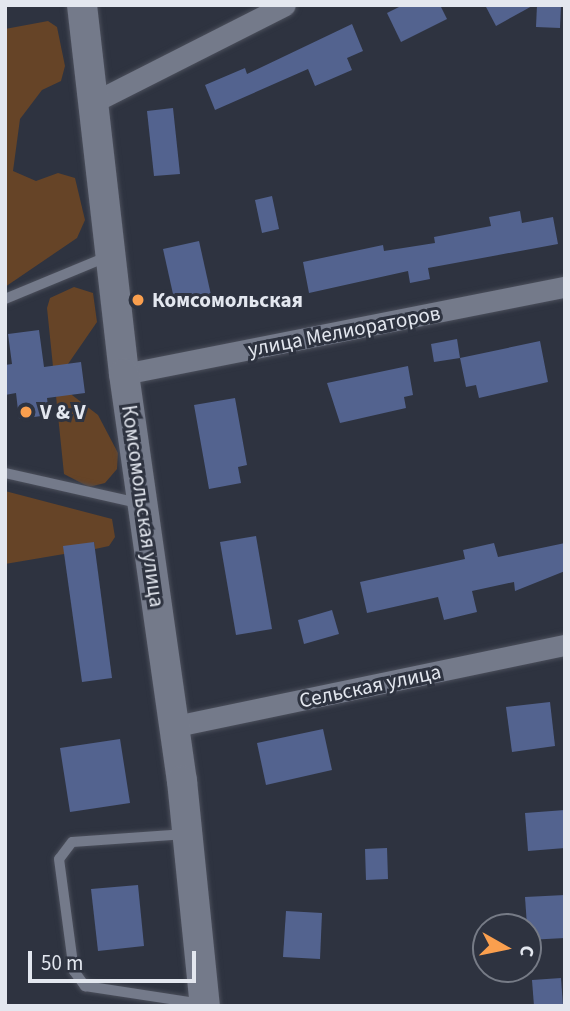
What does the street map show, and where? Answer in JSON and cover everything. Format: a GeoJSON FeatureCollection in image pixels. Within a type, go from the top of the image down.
{"type":"FeatureCollection","features":[{"type":"Feature","properties":{"kind":"main road","name":"Комсомольская улица"},"geometry":{"type":"LineString","coordinates":[[82,5],[124,374],[176,726],[205,1005]]}},
{"type":"Feature","properties":{"kind":"street"},"geometry":{"type":"LineString","coordinates":[[92,103],[285,5]]}},
{"type":"Feature","properties":{"kind":"street","name":"улица Мелиораторов"},"geometry":{"type":"LineString","coordinates":[[124,374],[565,287]]}},
{"type":"Feature","properties":{"kind":"street","name":"Сельская улица"},"geometry":{"type":"LineString","coordinates":[[176,726],[565,645]]}},
{"type":"Feature","properties":{"kind":"lane"},"geometry":{"type":"LineString","coordinates":[[5,299],[112,255]]}},
{"type":"Feature","properties":{"kind":"lane"},"geometry":{"type":"LineString","coordinates":[[5,473],[142,504]]}},
{"type":"Feature","properties":{"kind":"lane"},"geometry":{"type":"LineString","coordinates":[[188,834],[72,842],[59,859],[74,971],[85,986],[205,1005]]}},
{"type":"Feature","properties":{"kind":"shaded area"},"geometry":{"type":"Polygon","coordinates":[[[48,21],[57,27],[65,66],[61,81],[42,90],[20,119],[13,171],[36,181],[58,173],[75,178],[85,220],[77,238],[5,287],[5,29],[48,21]]]}},
{"type":"Feature","properties":{"kind":"shaded area"},"geometry":{"type":"Polygon","coordinates":[[[74,287],[93,293],[97,322],[68,364],[72,395],[98,415],[118,453],[117,469],[105,483],[89,487],[64,474],[47,308],[50,298],[74,287]]]}},
{"type":"Feature","properties":{"kind":"shaded area"},"geometry":{"type":"Polygon","coordinates":[[[5,491],[112,519],[115,537],[109,546],[95,549],[94,542],[64,554],[5,564],[5,491]]]}},
{"type":"Feature","properties":{"kind":"building"},"geometry":{"type":"Polygon","coordinates":[[[403,5],[440,5],[447,19],[401,42],[387,13],[403,5]]]}},
{"type":"Feature","properties":{"kind":"building"},"geometry":{"type":"Polygon","coordinates":[[[485,5],[534,5],[496,26],[485,5]]]}},
{"type":"Feature","properties":{"kind":"building"},"geometry":{"type":"Polygon","coordinates":[[[537,5],[561,5],[560,28],[536,27],[537,5]]]}},
{"type":"Feature","properties":{"kind":"building"},"geometry":{"type":"Polygon","coordinates":[[[352,24],[363,51],[347,58],[352,70],[315,86],[308,69],[215,110],[205,85],[245,68],[247,74],[352,24]]]}},
{"type":"Feature","properties":{"kind":"building"},"geometry":{"type":"Polygon","coordinates":[[[173,108],[180,174],[154,176],[147,111],[173,108]]]}},
{"type":"Feature","properties":{"kind":"building"},"geometry":{"type":"Polygon","coordinates":[[[272,196],[279,229],[262,233],[255,200],[272,196]]]}},
{"type":"Feature","properties":{"kind":"building"},"geometry":{"type":"Polygon","coordinates":[[[520,211],[522,223],[553,217],[558,244],[428,268],[430,279],[410,283],[408,271],[309,293],[303,262],[383,245],[384,251],[435,243],[434,237],[491,226],[489,217],[520,211]]]}},
{"type":"Feature","properties":{"kind":"building"},"geometry":{"type":"Polygon","coordinates":[[[199,241],[211,295],[175,303],[163,249],[199,241]]]}},
{"type":"Feature","properties":{"kind":"building"},"geometry":{"type":"Polygon","coordinates":[[[39,330],[44,367],[81,362],[85,393],[47,398],[49,415],[19,419],[16,393],[5,395],[5,365],[12,364],[8,334],[39,330]]]}},
{"type":"Feature","properties":{"kind":"building"},"geometry":{"type":"Polygon","coordinates":[[[457,339],[460,358],[434,362],[431,344],[457,339]]]}},
{"type":"Feature","properties":{"kind":"building"},"geometry":{"type":"Polygon","coordinates":[[[540,341],[548,382],[479,398],[476,385],[466,387],[460,358],[540,341]]]}},
{"type":"Feature","properties":{"kind":"building"},"geometry":{"type":"Polygon","coordinates":[[[408,366],[413,395],[404,397],[406,408],[340,423],[327,383],[408,366]]]}},
{"type":"Feature","properties":{"kind":"building"},"geometry":{"type":"Polygon","coordinates":[[[235,398],[247,465],[238,467],[241,483],[209,489],[194,405],[235,398]]]}},
{"type":"Feature","properties":{"kind":"building"},"geometry":{"type":"Polygon","coordinates":[[[256,536],[272,629],[236,635],[220,542],[256,536]]]}},
{"type":"Feature","properties":{"kind":"building"},"geometry":{"type":"Polygon","coordinates":[[[94,542],[112,678],[82,682],[63,546],[94,542]]]}},
{"type":"Feature","properties":{"kind":"building"},"geometry":{"type":"Polygon","coordinates":[[[494,543],[498,557],[565,543],[565,571],[515,591],[514,582],[472,591],[477,612],[444,620],[438,597],[367,613],[360,582],[465,559],[463,550],[494,543]]]}},
{"type":"Feature","properties":{"kind":"building"},"geometry":{"type":"Polygon","coordinates":[[[332,610],[339,634],[304,644],[298,620],[332,610]]]}},
{"type":"Feature","properties":{"kind":"building"},"geometry":{"type":"Polygon","coordinates":[[[550,702],[555,746],[512,752],[506,707],[550,702]]]}},
{"type":"Feature","properties":{"kind":"building"},"geometry":{"type":"Polygon","coordinates":[[[323,729],[332,770],[266,785],[257,743],[323,729]]]}},
{"type":"Feature","properties":{"kind":"building"},"geometry":{"type":"Polygon","coordinates":[[[120,739],[130,803],[70,812],[60,748],[120,739]]]}},
{"type":"Feature","properties":{"kind":"building"},"geometry":{"type":"Polygon","coordinates":[[[565,810],[565,848],[528,851],[525,813],[565,810]]]}},
{"type":"Feature","properties":{"kind":"building"},"geometry":{"type":"Polygon","coordinates":[[[387,848],[388,879],[366,880],[365,849],[387,848]]]}},
{"type":"Feature","properties":{"kind":"building"},"geometry":{"type":"Polygon","coordinates":[[[138,885],[144,946],[98,951],[91,889],[138,885]]]}},
{"type":"Feature","properties":{"kind":"building"},"geometry":{"type":"Polygon","coordinates":[[[565,895],[565,938],[542,939],[542,913],[526,913],[525,897],[565,895]]]}},
{"type":"Feature","properties":{"kind":"building"},"geometry":{"type":"Polygon","coordinates":[[[286,911],[322,913],[320,959],[283,957],[286,911]]]}},
{"type":"Feature","properties":{"kind":"building"},"geometry":{"type":"Polygon","coordinates":[[[561,978],[563,1006],[534,1006],[532,983],[542,983],[542,979],[561,978]]]}},
{"type":"Feature","properties":{"kind":"place","name":"Комсомольская"},"geometry":{"type":"Point","coordinates":[138,300]}},
{"type":"Feature","properties":{"kind":"place","name":"V & V"},"geometry":{"type":"Point","coordinates":[26,412]}}]}
